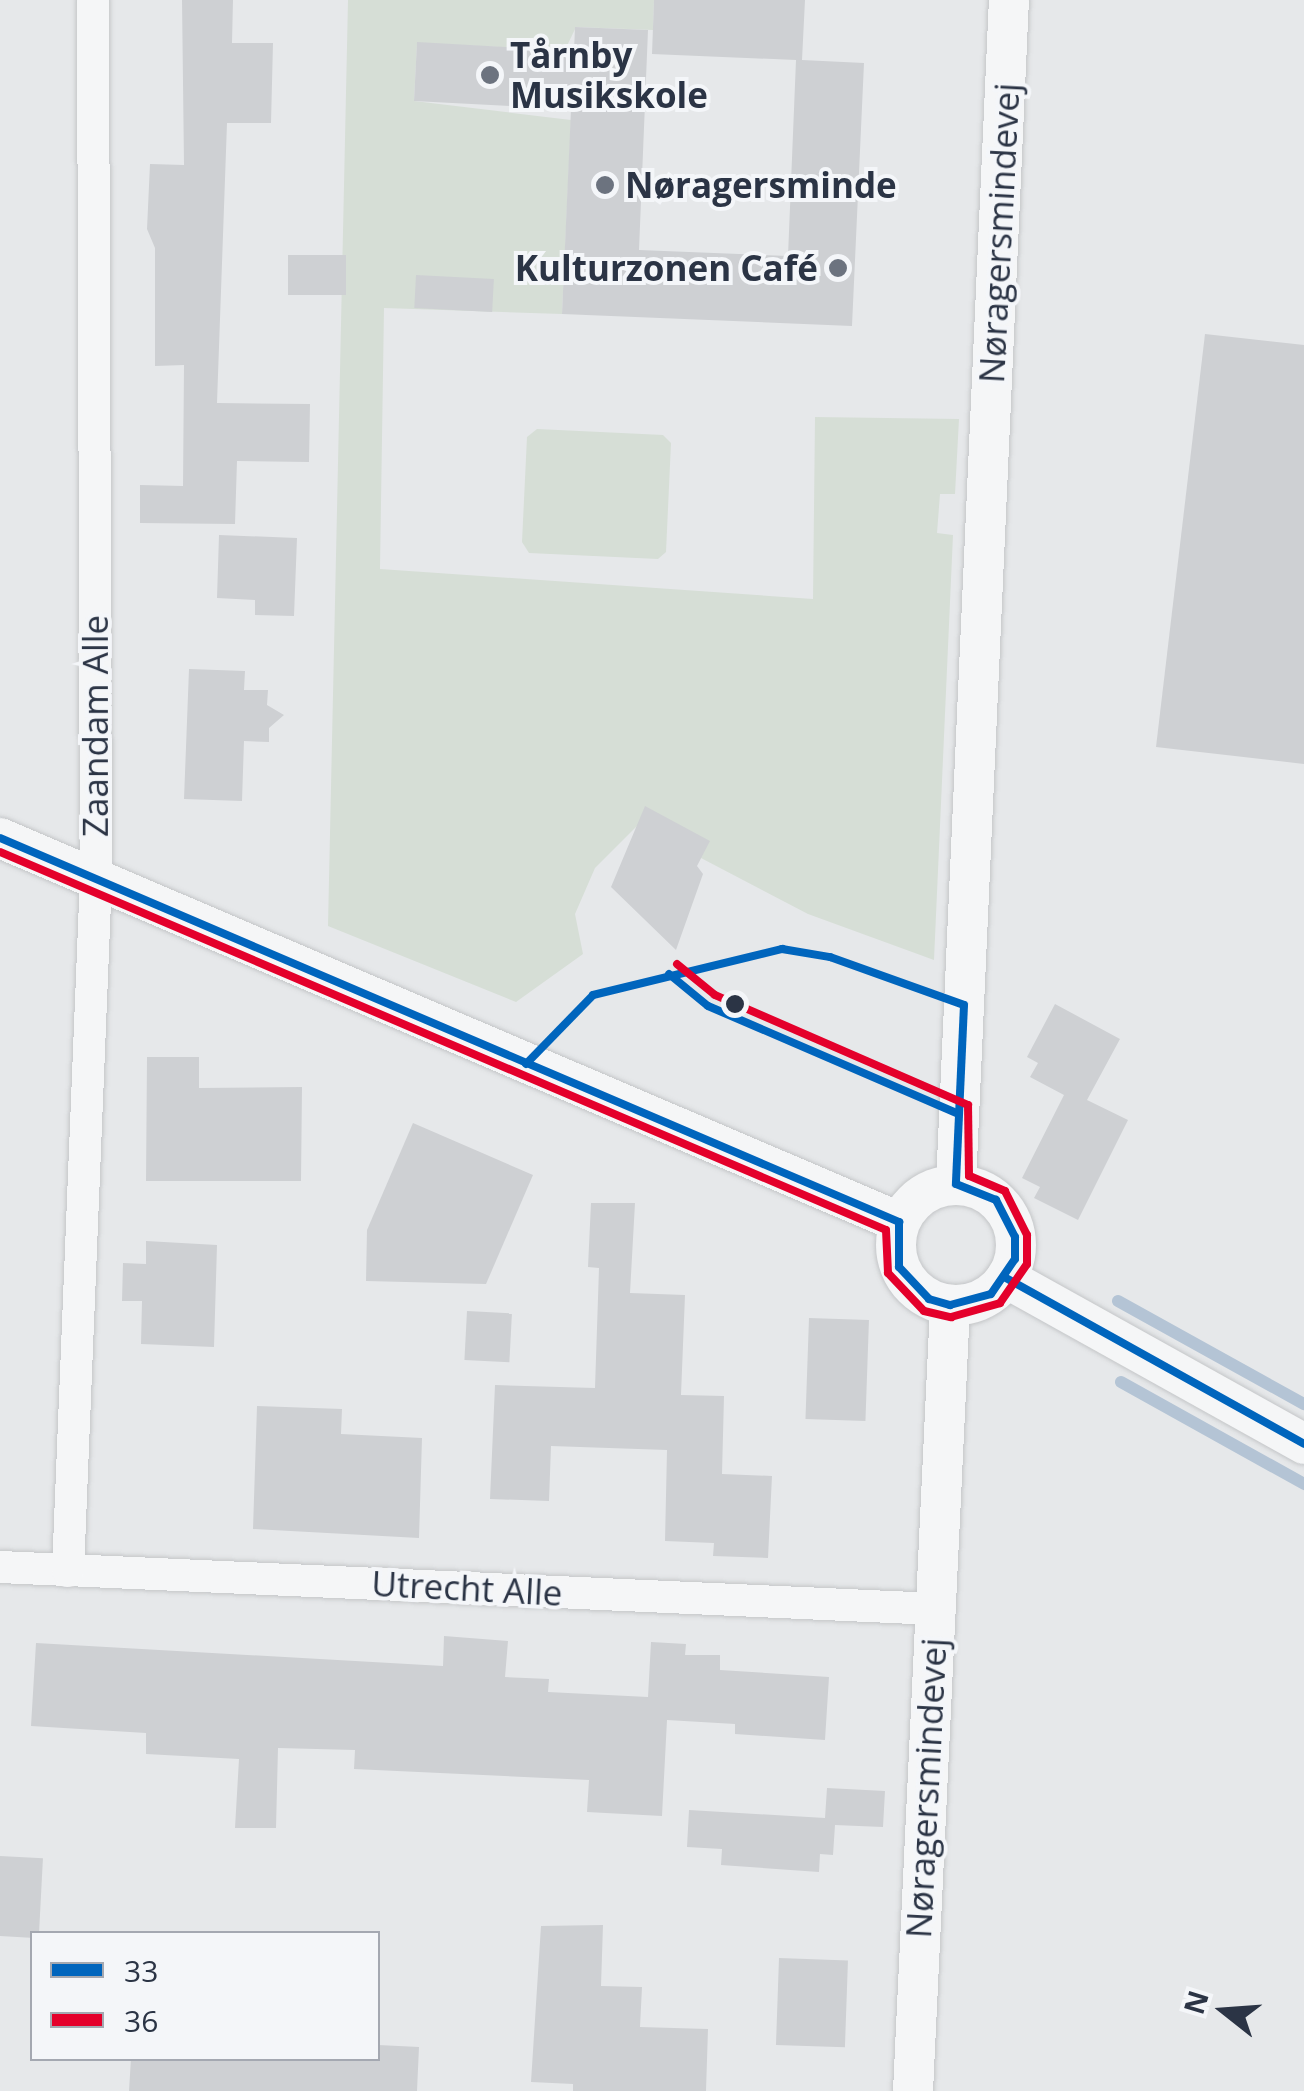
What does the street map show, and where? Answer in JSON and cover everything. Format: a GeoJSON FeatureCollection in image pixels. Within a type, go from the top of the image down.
{"type":"FeatureCollection","features":[{"type":"Feature","properties":{"kind":"street","name":"Zaandam Alle"},"geometry":{"type":"LineString","coordinates":[[68,1571],[96,878],[93,0]]}},
{"type":"Feature","properties":{"kind":"street","name":"Nøragersmindevej"},"geometry":{"type":"LineString","coordinates":[[956,1184],[1009,0]]}},
{"type":"Feature","properties":{"kind":"street"},"geometry":{"type":"LineString","coordinates":[[0,838],[900,1222]]}},
{"type":"Feature","properties":{"kind":"street"},"geometry":{"type":"LineString","coordinates":[[956,1184],[996,1200],[1009,1217],[1014,1259],[1006,1278],[981,1299],[950,1305],[928,1299],[899,1266],[900,1222],[923,1196],[956,1184]]}},
{"type":"Feature","properties":{"kind":"street"},"geometry":{"type":"LineString","coordinates":[[1006,1278],[1304,1444]]}},
{"type":"Feature","properties":{"kind":"street","name":"Nøragersmindevej"},"geometry":{"type":"LineString","coordinates":[[912,2091],[950,1305]]}},
{"type":"Feature","properties":{"kind":"street","name":"Utrecht Alle"},"geometry":{"type":"LineString","coordinates":[[0,1568],[934,1609]]}},
{"type":"Feature","properties":{"kind":"shaded area"},"geometry":{"type":"Polygon","coordinates":[[[348,0],[654,0],[653,30],[576,27],[565,50],[417,43],[414,101],[571,120],[562,314],[384,308],[380,569],[813,599],[815,417],[959,419],[955,494],[940,494],[937,533],[953,535],[934,960],[808,914],[638,825],[595,868],[575,914],[583,954],[516,1002],[328,926],[348,0]]]}},
{"type":"Feature","properties":{"kind":"shaded area"},"geometry":{"type":"Polygon","coordinates":[[[537,429],[663,435],[671,443],[666,552],[658,559],[529,553],[522,542],[527,437],[537,429]]]}},
{"type":"Feature","properties":{"kind":"building"},"geometry":{"type":"Polygon","coordinates":[[[182,0],[233,0],[232,43],[273,43],[271,123],[227,123],[217,403],[310,404],[309,462],[237,461],[235,524],[140,523],[140,485],[183,486],[184,365],[155,366],[155,248],[147,229],[150,164],[184,165],[182,0]]]}},
{"type":"Feature","properties":{"kind":"building","name":"Nøragersminde"},"geometry":{"type":"Polygon","coordinates":[[[654,0],[805,0],[802,60],[864,63],[852,326],[562,314],[571,109],[414,101],[417,42],[574,51],[575,27],[648,30],[639,250],[788,256],[796,60],[652,54],[654,0]]]}},
{"type":"Feature","properties":{"kind":"building"},"geometry":{"type":"Polygon","coordinates":[[[288,255],[346,255],[346,295],[288,295],[288,255]]]}},
{"type":"Feature","properties":{"kind":"building"},"geometry":{"type":"Polygon","coordinates":[[[416,275],[494,279],[492,312],[414,308],[416,275]]]}},
{"type":"Feature","properties":{"kind":"building"},"geometry":{"type":"Polygon","coordinates":[[[1205,334],[1304,345],[1304,764],[1156,747],[1205,334]]]}},
{"type":"Feature","properties":{"kind":"building"},"geometry":{"type":"Polygon","coordinates":[[[219,535],[297,538],[294,616],[255,615],[255,600],[217,598],[219,535]]]}},
{"type":"Feature","properties":{"kind":"building"},"geometry":{"type":"Polygon","coordinates":[[[189,669],[245,671],[244,690],[268,690],[267,705],[284,715],[269,728],[269,742],[244,741],[242,801],[184,799],[189,669]]]}},
{"type":"Feature","properties":{"kind":"building"},"geometry":{"type":"Polygon","coordinates":[[[645,806],[710,841],[697,866],[703,874],[676,950],[611,887],[645,806]]]}},
{"type":"Feature","properties":{"kind":"building"},"geometry":{"type":"Polygon","coordinates":[[[1055,1004],[1120,1039],[1087,1100],[1128,1120],[1078,1220],[1034,1198],[1040,1187],[1022,1178],[1064,1095],[1030,1077],[1038,1063],[1027,1057],[1055,1004]]]}},
{"type":"Feature","properties":{"kind":"building"},"geometry":{"type":"Polygon","coordinates":[[[147,1057],[199,1057],[199,1088],[302,1087],[301,1181],[146,1181],[147,1057]]]}},
{"type":"Feature","properties":{"kind":"building"},"geometry":{"type":"Polygon","coordinates":[[[413,1123],[533,1175],[486,1284],[366,1281],[367,1230],[413,1123]]]}},
{"type":"Feature","properties":{"kind":"building"},"geometry":{"type":"Polygon","coordinates":[[[591,1203],[635,1203],[630,1293],[685,1295],[681,1395],[724,1396],[722,1474],[772,1476],[768,1558],[713,1556],[714,1543],[665,1541],[667,1450],[551,1446],[549,1501],[490,1499],[495,1385],[595,1388],[599,1268],[588,1267],[591,1203]]]}},
{"type":"Feature","properties":{"kind":"building"},"geometry":{"type":"Polygon","coordinates":[[[146,1241],[217,1245],[214,1347],[141,1344],[142,1301],[122,1301],[123,1263],[146,1264],[146,1241]]]}},
{"type":"Feature","properties":{"kind":"building"},"geometry":{"type":"Polygon","coordinates":[[[467,1311],[512,1313],[509,1362],[464,1360],[467,1311]]]}},
{"type":"Feature","properties":{"kind":"building"},"geometry":{"type":"Polygon","coordinates":[[[809,1318],[869,1320],[865,1421],[805,1419],[809,1318]]]}},
{"type":"Feature","properties":{"kind":"building"},"geometry":{"type":"Polygon","coordinates":[[[257,1406],[342,1409],[341,1434],[422,1438],[419,1538],[253,1529],[257,1406]]]}},
{"type":"Feature","properties":{"kind":"building"},"geometry":{"type":"Polygon","coordinates":[[[444,1636],[508,1641],[505,1677],[549,1679],[548,1692],[648,1697],[651,1642],[686,1644],[685,1655],[720,1655],[720,1670],[829,1677],[825,1740],[735,1734],[735,1724],[667,1720],[662,1816],[587,1812],[589,1780],[354,1769],[355,1750],[278,1748],[276,1828],[235,1828],[239,1759],[146,1754],[146,1733],[31,1726],[36,1643],[443,1666],[444,1636]]]}},
{"type":"Feature","properties":{"kind":"building"},"geometry":{"type":"Polygon","coordinates":[[[827,1788],[885,1791],[883,1827],[835,1825],[833,1855],[820,1854],[819,1872],[721,1865],[722,1849],[687,1847],[689,1810],[825,1818],[827,1788]]]}},
{"type":"Feature","properties":{"kind":"building"},"geometry":{"type":"Polygon","coordinates":[[[0,1856],[43,1858],[39,1931],[30,1931],[30,1938],[0,1936],[0,1856]]]}},
{"type":"Feature","properties":{"kind":"building"},"geometry":{"type":"Polygon","coordinates":[[[603,1925],[601,1986],[642,1987],[640,2027],[708,2029],[706,2091],[573,2091],[573,2084],[531,2082],[541,1926],[603,1925]]]}},
{"type":"Feature","properties":{"kind":"building"},"geometry":{"type":"Polygon","coordinates":[[[779,1958],[848,1960],[845,2047],[776,2045],[779,1958]]]}},
{"type":"Feature","properties":{"kind":"building"},"geometry":{"type":"Polygon","coordinates":[[[380,2045],[419,2047],[417,2091],[129,2091],[131,2061],[380,2061],[380,2045]]]}},
{"type":"Feature","properties":{"kind":"waterway"},"geometry":{"type":"LineString","coordinates":[[1118,1301],[1304,1404]]}},
{"type":"Feature","properties":{"kind":"waterway"},"geometry":{"type":"LineString","coordinates":[[1121,1382],[1304,1484]]}},
{"type":"Feature","properties":{"kind":"transit line","name":"33"},"geometry":{"type":"LineString","coordinates":[[0,838],[899,1222],[899,1267],[929,1299],[950,1305],[991,1294],[1015,1259],[1015,1237],[996,1200],[956,1184]]}},
{"type":"Feature","properties":{"kind":"transit line","name":"36"},"geometry":{"type":"LineString","coordinates":[[0,852],[886,1230],[888,1273],[924,1311],[951,1317],[1000,1303],[1027,1264],[1027,1235],[1005,1191],[969,1176],[968,1105],[715,995],[677,964]]}},
{"type":"Feature","properties":{"kind":"transit line","name":"33"},"geometry":{"type":"LineString","coordinates":[[526,1064],[593,995],[782,949],[830,957],[964,1005],[956,1184]]}},
{"type":"Feature","properties":{"kind":"transit line","name":"33"},"geometry":{"type":"LineString","coordinates":[[669,974],[708,1006],[959,1114]]}},
{"type":"Feature","properties":{"kind":"transit line","name":"33"},"geometry":{"type":"LineString","coordinates":[[1006,1278],[1304,1444]]}},
{"type":"Feature","properties":{"kind":"place","name":"Tårnby Musikskole"},"geometry":{"type":"Point","coordinates":[490,75]}},
{"type":"Feature","properties":{"kind":"place","name":"Nøragersminde"},"geometry":{"type":"Point","coordinates":[605,185]}},
{"type":"Feature","properties":{"kind":"place","name":"Kulturzonen Café"},"geometry":{"type":"Point","coordinates":[838,268]}}]}
